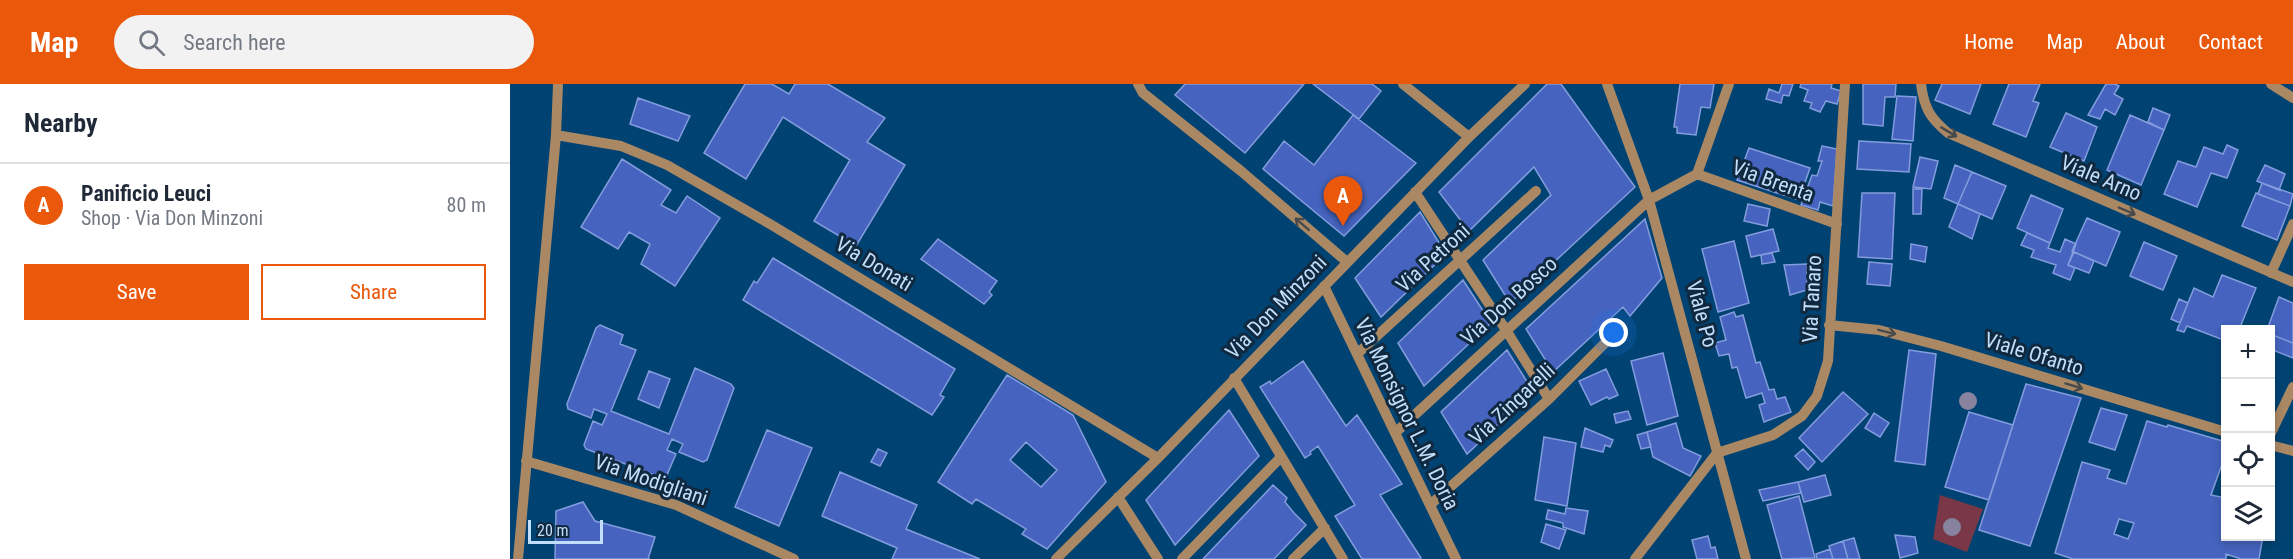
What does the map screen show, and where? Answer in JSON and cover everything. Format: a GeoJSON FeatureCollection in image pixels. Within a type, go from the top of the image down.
{"type":"FeatureCollection","features":[{"type":"Feature","properties":{"kind":"street"},"geometry":{"type":"LineString","coordinates":[[518,559],[556,135],[558,84]]}},
{"type":"Feature","properties":{"kind":"street"},"geometry":{"type":"LineString","coordinates":[[1138,84],[1143,93],[1241,171],[1347,262]]}},
{"type":"Feature","properties":{"kind":"street"},"geometry":{"type":"LineString","coordinates":[[1403,84],[1469,137]]}},
{"type":"Feature","properties":{"kind":"street","name":"Via Don Minzoni"},"geometry":{"type":"LineString","coordinates":[[1056,559],[1158,458],[1469,137],[1525,84]]}},
{"type":"Feature","properties":{"kind":"street","name":"Viale Po"},"geometry":{"type":"LineString","coordinates":[[1607,84],[1649,200],[1709,413],[1717,453],[1746,559]]}},
{"type":"Feature","properties":{"kind":"street"},"geometry":{"type":"LineString","coordinates":[[1649,200],[1697,174],[1729,84]]}},
{"type":"Feature","properties":{"kind":"street","name":"Via Tanaro"},"geometry":{"type":"LineString","coordinates":[[1717,453],[1773,435],[1802,416],[1817,396],[1828,361],[1845,84]]}},
{"type":"Feature","properties":{"kind":"street","name":"Viale Arno"},"geometry":{"type":"LineString","coordinates":[[1922,84],[1926,106],[1932,120],[1948,133],[2293,282]]}},
{"type":"Feature","properties":{"kind":"street"},"geometry":{"type":"LineString","coordinates":[[2271,84],[2293,98]]}},
{"type":"Feature","properties":{"kind":"street","name":"Via Donati"},"geometry":{"type":"LineString","coordinates":[[556,135],[621,146],[667,165],[770,224],[1158,458]]}},
{"type":"Feature","properties":{"kind":"street","name":"Via Brenta"},"geometry":{"type":"LineString","coordinates":[[1697,174],[1837,224]]}},
{"type":"Feature","properties":{"kind":"street","name":"Via Petroni"},"geometry":{"type":"LineString","coordinates":[[1357,354],[1536,191]]}},
{"type":"Feature","properties":{"kind":"street"},"geometry":{"type":"LineString","coordinates":[[1415,192],[1461,259],[1549,399]]}},
{"type":"Feature","properties":{"kind":"street","name":"Via Don Bosco"},"geometry":{"type":"LineString","coordinates":[[1395,433],[1649,200]]}},
{"type":"Feature","properties":{"kind":"street"},"geometry":{"type":"LineString","coordinates":[[2271,273],[2293,224]]}},
{"type":"Feature","properties":{"kind":"street","name":"Via Monsignor L.M. Doria"},"geometry":{"type":"LineString","coordinates":[[1324,286],[1456,559]]}},
{"type":"Feature","properties":{"kind":"street","name":"Viale Ofanto"},"geometry":{"type":"LineString","coordinates":[[1829,325],[1879,330],[1920,341],[2221,431]]}},
{"type":"Feature","properties":{"kind":"street","name":"Via Zingarelli"},"geometry":{"type":"LineString","coordinates":[[1430,505],[1549,399],[1618,329]]}},
{"type":"Feature","properties":{"kind":"street"},"geometry":{"type":"LineString","coordinates":[[1234,378],[1343,559]]}},
{"type":"Feature","properties":{"kind":"street"},"geometry":{"type":"LineString","coordinates":[[2272,433],[2293,387]]}},
{"type":"Feature","properties":{"kind":"street"},"geometry":{"type":"LineString","coordinates":[[2275,446],[2293,451]]}},
{"type":"Feature","properties":{"kind":"street"},"geometry":{"type":"LineString","coordinates":[[1635,559],[1717,453]]}},
{"type":"Feature","properties":{"kind":"street"},"geometry":{"type":"LineString","coordinates":[[1182,559],[1281,457]]}},
{"type":"Feature","properties":{"kind":"street","name":"Via Modigliani"},"geometry":{"type":"LineString","coordinates":[[526,460],[676,505],[794,559]]}},
{"type":"Feature","properties":{"kind":"street"},"geometry":{"type":"LineString","coordinates":[[1118,497],[1158,559]]}},
{"type":"Feature","properties":{"kind":"street"},"geometry":{"type":"LineString","coordinates":[[1293,559],[1325,528]]}},
{"type":"Feature","properties":{"kind":"shaded area"},"geometry":{"type":"Polygon","coordinates":[[[1940,495],[1983,509],[1967,552],[1933,539],[1940,495]]]}},
{"type":"Feature","properties":{"kind":"building"},"geometry":{"type":"Polygon","coordinates":[[[745,84],[772,84],[789,94],[795,84],[828,84],[885,118],[867,142],[905,165],[856,246],[814,221],[850,160],[783,117],[746,179],[704,153],[745,84]]]}},
{"type":"Feature","properties":{"kind":"building"},"geometry":{"type":"Polygon","coordinates":[[[1185,84],[1304,84],[1245,153],[1175,95],[1185,84]]]}},
{"type":"Feature","properties":{"kind":"building"},"geometry":{"type":"Polygon","coordinates":[[[1313,84],[1372,84],[1381,91],[1359,119],[1313,84]]]}},
{"type":"Feature","properties":{"kind":"building"},"geometry":{"type":"Polygon","coordinates":[[[1547,84],[1561,84],[1635,187],[1510,303],[1483,260],[1551,195],[1534,167],[1469,231],[1439,192],[1547,84]]]}},
{"type":"Feature","properties":{"kind":"building"},"geometry":{"type":"Polygon","coordinates":[[[1680,84],[1714,84],[1710,108],[1701,107],[1696,135],[1677,133],[1677,127],[1674,127],[1680,84]]]}},
{"type":"Feature","properties":{"kind":"building"},"geometry":{"type":"Polygon","coordinates":[[[1782,84],[1793,84],[1789,96],[1783,95],[1781,103],[1766,99],[1769,89],[1779,93],[1782,84]]]}},
{"type":"Feature","properties":{"kind":"building"},"geometry":{"type":"Polygon","coordinates":[[[1801,84],[1832,84],[1831,88],[1841,91],[1837,104],[1826,101],[1820,112],[1810,108],[1812,103],[1804,101],[1808,90],[1800,87],[1801,84]]]}},
{"type":"Feature","properties":{"kind":"building"},"geometry":{"type":"Polygon","coordinates":[[[1863,84],[1896,84],[1895,97],[1885,97],[1883,126],[1863,124],[1863,84]]]}},
{"type":"Feature","properties":{"kind":"building"},"geometry":{"type":"Polygon","coordinates":[[[1942,84],[1981,84],[1970,114],[1935,100],[1942,84]]]}},
{"type":"Feature","properties":{"kind":"building"},"geometry":{"type":"Polygon","coordinates":[[[2009,84],[2040,84],[2033,101],[2039,103],[2026,137],[1993,124],[2009,84]]]}},
{"type":"Feature","properties":{"kind":"building"},"geometry":{"type":"Polygon","coordinates":[[[2106,84],[2119,86],[2114,94],[2123,99],[2115,115],[2105,109],[2100,119],[2088,115],[2106,84]]]}},
{"type":"Feature","properties":{"kind":"building"},"geometry":{"type":"Polygon","coordinates":[[[1897,96],[1916,97],[1913,141],[1892,139],[1897,96]]]}},
{"type":"Feature","properties":{"kind":"building"},"geometry":{"type":"Polygon","coordinates":[[[638,98],[690,116],[678,141],[630,124],[638,98]]]}},
{"type":"Feature","properties":{"kind":"building"},"geometry":{"type":"Polygon","coordinates":[[[2153,108],[2170,115],[2164,130],[2148,122],[2153,108]]]}},
{"type":"Feature","properties":{"kind":"building"},"geometry":{"type":"Polygon","coordinates":[[[2066,113],[2097,127],[2084,161],[2050,147],[2066,113]]]}},
{"type":"Feature","properties":{"kind":"building"},"geometry":{"type":"Polygon","coordinates":[[[1353,115],[1416,163],[1344,236],[1263,169],[1284,141],[1314,165],[1353,115]]]}},
{"type":"Feature","properties":{"kind":"building"},"geometry":{"type":"Polygon","coordinates":[[[2130,115],[2164,130],[2141,185],[2107,170],[2130,115]]]}},
{"type":"Feature","properties":{"kind":"building"},"geometry":{"type":"Polygon","coordinates":[[[1859,141],[1911,144],[1909,172],[1857,169],[1859,141]]]}},
{"type":"Feature","properties":{"kind":"building"},"geometry":{"type":"Polygon","coordinates":[[[2227,145],[2238,150],[2227,178],[2211,173],[2197,207],[2164,194],[2178,161],[2196,167],[2204,147],[2223,154],[2227,145]]]}},
{"type":"Feature","properties":{"kind":"building"},"geometry":{"type":"Polygon","coordinates":[[[1822,146],[1837,149],[1833,206],[1820,202],[1818,210],[1801,205],[1812,175],[1817,176],[1822,161],[1818,161],[1822,146]]]}},
{"type":"Feature","properties":{"kind":"building"},"geometry":{"type":"Polygon","coordinates":[[[1749,148],[1810,168],[1799,200],[1737,180],[1749,148]]]}},
{"type":"Feature","properties":{"kind":"building"},"geometry":{"type":"Polygon","coordinates":[[[1920,157],[1938,161],[1931,189],[1913,187],[1920,157]]]}},
{"type":"Feature","properties":{"kind":"building"},"geometry":{"type":"Polygon","coordinates":[[[622,159],[671,190],[661,205],[676,213],[687,196],[720,218],[675,286],[641,264],[650,244],[629,232],[618,249],[581,227],[622,159]]]}},
{"type":"Feature","properties":{"kind":"building"},"geometry":{"type":"Polygon","coordinates":[[[1955,165],[1972,172],[1958,204],[1944,198],[1955,165]]]}},
{"type":"Feature","properties":{"kind":"building"},"geometry":{"type":"Polygon","coordinates":[[[2265,165],[2285,174],[2279,190],[2257,181],[2265,165]]]}},
{"type":"Feature","properties":{"kind":"building"},"geometry":{"type":"Polygon","coordinates":[[[1972,172],[2006,186],[1992,219],[1958,204],[1972,172]]]}},
{"type":"Feature","properties":{"kind":"building"},"geometry":{"type":"Polygon","coordinates":[[[2262,183],[2293,194],[2290,206],[2258,194],[2262,183]]]}},
{"type":"Feature","properties":{"kind":"building"},"geometry":{"type":"Polygon","coordinates":[[[1913,189],[1922,189],[1921,214],[1913,214],[1913,189]]]}},
{"type":"Feature","properties":{"kind":"building"},"geometry":{"type":"Polygon","coordinates":[[[1862,193],[1895,193],[1892,259],[1858,257],[1862,193]]]}},
{"type":"Feature","properties":{"kind":"building"},"geometry":{"type":"Polygon","coordinates":[[[2256,193],[2290,206],[2277,240],[2242,226],[2256,193]]]}},
{"type":"Feature","properties":{"kind":"building"},"geometry":{"type":"Polygon","coordinates":[[[2031,195],[2063,209],[2050,243],[2017,228],[2031,195]]]}},
{"type":"Feature","properties":{"kind":"building"},"geometry":{"type":"Polygon","coordinates":[[[1748,204],[1770,209],[1767,226],[1744,221],[1748,204]]]}},
{"type":"Feature","properties":{"kind":"building"},"geometry":{"type":"Polygon","coordinates":[[[1958,204],[1980,214],[1972,239],[1949,227],[1958,204]]]}},
{"type":"Feature","properties":{"kind":"building"},"geometry":{"type":"Polygon","coordinates":[[[1420,212],[1446,254],[1381,317],[1355,278],[1420,212]]]}},
{"type":"Feature","properties":{"kind":"building"},"geometry":{"type":"Polygon","coordinates":[[[2087,218],[2120,232],[2106,266],[2072,251],[2087,218]]]}},
{"type":"Feature","properties":{"kind":"building"},"geometry":{"type":"Polygon","coordinates":[[[1645,219],[1662,278],[1630,316],[1623,307],[1553,372],[1526,329],[1645,219]]]}},
{"type":"Feature","properties":{"kind":"building"},"geometry":{"type":"Polygon","coordinates":[[[1773,229],[1779,251],[1751,257],[1746,236],[1773,229]]]}},
{"type":"Feature","properties":{"kind":"building"},"geometry":{"type":"Polygon","coordinates":[[[2027,233],[2050,243],[2048,248],[2060,252],[2065,239],[2076,244],[2068,265],[2075,268],[2070,280],[2053,273],[2056,265],[2031,257],[2034,250],[2021,245],[2027,233]]]}},
{"type":"Feature","properties":{"kind":"building"},"geometry":{"type":"Polygon","coordinates":[[[938,239],[997,281],[989,292],[992,295],[984,304],[921,259],[938,239]]]}},
{"type":"Feature","properties":{"kind":"building"},"geometry":{"type":"Polygon","coordinates":[[[1734,241],[1749,303],[1718,312],[1702,249],[1734,241]]]}},
{"type":"Feature","properties":{"kind":"building"},"geometry":{"type":"Polygon","coordinates":[[[2144,242],[2177,256],[2163,290],[2130,276],[2144,242]]]}},
{"type":"Feature","properties":{"kind":"building"},"geometry":{"type":"Polygon","coordinates":[[[1911,244],[1927,247],[1925,262],[1910,259],[1911,244]]]}},
{"type":"Feature","properties":{"kind":"building"},"geometry":{"type":"Polygon","coordinates":[[[2074,252],[2094,261],[2089,273],[2068,265],[2074,252]]]}},
{"type":"Feature","properties":{"kind":"building"},"geometry":{"type":"Polygon","coordinates":[[[1772,253],[1775,262],[1762,264],[1761,255],[1772,253]]]}},
{"type":"Feature","properties":{"kind":"building"},"geometry":{"type":"Polygon","coordinates":[[[773,258],[955,369],[940,395],[944,397],[932,415],[743,300],[754,281],[757,283],[773,258]]]}},
{"type":"Feature","properties":{"kind":"building"},"geometry":{"type":"Polygon","coordinates":[[[1869,262],[1892,264],[1890,286],[1867,284],[1869,262]]]}},
{"type":"Feature","properties":{"kind":"building"},"geometry":{"type":"Polygon","coordinates":[[[1807,264],[1807,290],[1790,295],[1784,265],[1807,264]]]}},
{"type":"Feature","properties":{"kind":"building"},"geometry":{"type":"Polygon","coordinates":[[[2222,275],[2256,288],[2241,325],[2221,325],[2221,339],[2187,326],[2184,332],[2177,330],[2194,288],[2213,297],[2222,275]]]}},
{"type":"Feature","properties":{"kind":"building"},"geometry":{"type":"Polygon","coordinates":[[[1463,280],[1491,323],[1424,386],[1398,343],[1463,280]]]}},
{"type":"Feature","properties":{"kind":"building"},"geometry":{"type":"Polygon","coordinates":[[[2279,297],[2293,303],[2293,343],[2275,336],[2275,325],[2269,325],[2279,297]]]}},
{"type":"Feature","properties":{"kind":"building"},"geometry":{"type":"Polygon","coordinates":[[[2179,299],[2188,303],[2180,323],[2171,319],[2179,299]]]}},
{"type":"Feature","properties":{"kind":"building"},"geometry":{"type":"Polygon","coordinates":[[[1734,312],[1736,317],[1743,315],[1756,363],[1760,362],[1769,390],[1774,389],[1777,399],[1785,397],[1791,412],[1764,422],[1759,405],[1765,403],[1762,393],[1746,398],[1737,367],[1732,368],[1729,354],[1719,356],[1715,343],[1726,340],[1720,317],[1734,312]]]}},
{"type":"Feature","properties":{"kind":"building"},"geometry":{"type":"Polygon","coordinates":[[[600,325],[623,335],[620,344],[636,350],[611,411],[669,434],[695,368],[731,384],[734,388],[707,460],[703,462],[679,452],[683,444],[672,439],[667,450],[676,454],[666,477],[662,478],[586,449],[584,445],[593,421],[602,425],[607,414],[594,409],[591,418],[568,409],[567,404],[596,328],[600,325]]]}},
{"type":"Feature","properties":{"kind":"building"},"geometry":{"type":"Polygon","coordinates":[[[2275,336],[2293,343],[2293,358],[2275,351],[2275,336]]]}},
{"type":"Feature","properties":{"kind":"building"},"geometry":{"type":"Polygon","coordinates":[[[1507,350],[1533,391],[1467,454],[1441,412],[1507,350]]]}},
{"type":"Feature","properties":{"kind":"building"},"geometry":{"type":"Polygon","coordinates":[[[1909,350],[1936,354],[1925,465],[1895,461],[1909,350]]]}},
{"type":"Feature","properties":{"kind":"building"},"geometry":{"type":"Polygon","coordinates":[[[1663,353],[1678,416],[1647,425],[1631,361],[1663,353]]]}},
{"type":"Feature","properties":{"kind":"building"},"geometry":{"type":"Polygon","coordinates":[[[1303,361],[1346,426],[1357,415],[1402,484],[1380,495],[1420,559],[1362,559],[1335,516],[1355,505],[1318,446],[1305,458],[1260,387],[1270,381],[1271,384],[1303,361]]]}},
{"type":"Feature","properties":{"kind":"building"},"geometry":{"type":"Polygon","coordinates":[[[1606,369],[1618,395],[1609,399],[1607,397],[1591,405],[1579,381],[1606,369]]]}},
{"type":"Feature","properties":{"kind":"building"},"geometry":{"type":"Polygon","coordinates":[[[649,371],[670,379],[659,408],[638,399],[649,371]]]}},
{"type":"Feature","properties":{"kind":"building"},"geometry":{"type":"Polygon","coordinates":[[[1007,375],[1073,415],[1106,482],[1047,549],[1022,534],[1026,529],[976,499],[972,504],[938,482],[1007,375]],[[1026,442],[1010,460],[1041,487],[1057,470],[1026,442]]]}},
{"type":"Feature","properties":{"kind":"building"},"geometry":{"type":"Polygon","coordinates":[[[2026,384],[2081,398],[2030,546],[1979,530],[2026,384]]]}},
{"type":"Feature","properties":{"kind":"building"},"geometry":{"type":"Polygon","coordinates":[[[1843,392],[1868,414],[1822,462],[1799,438],[1843,392]]]}},
{"type":"Feature","properties":{"kind":"building"},"geometry":{"type":"Polygon","coordinates":[[[2101,408],[2127,415],[2115,450],[2089,442],[2101,408]]]}},
{"type":"Feature","properties":{"kind":"building"},"geometry":{"type":"Polygon","coordinates":[[[1229,410],[1259,456],[1175,545],[1146,500],[1229,410]]]}},
{"type":"Feature","properties":{"kind":"building"},"geometry":{"type":"Polygon","coordinates":[[[1628,411],[1631,419],[1616,423],[1614,414],[1628,411]]]}},
{"type":"Feature","properties":{"kind":"building"},"geometry":{"type":"Polygon","coordinates":[[[1969,412],[2013,425],[1989,500],[1945,487],[1969,412]]]}},
{"type":"Feature","properties":{"kind":"building"},"geometry":{"type":"Polygon","coordinates":[[[1874,413],[1889,423],[1880,437],[1865,428],[1874,413]]]}},
{"type":"Feature","properties":{"kind":"building"},"geometry":{"type":"Polygon","coordinates":[[[2147,421],[2221,441],[2221,467],[2211,495],[2221,497],[2221,541],[2262,541],[2259,559],[2241,559],[2226,554],[2226,559],[2073,559],[2055,553],[2082,462],[2110,470],[2107,478],[2126,484],[2147,421]],[[2119,519],[2114,534],[2128,539],[2134,523],[2119,519]]]}},
{"type":"Feature","properties":{"kind":"building"},"geometry":{"type":"Polygon","coordinates":[[[1676,423],[1683,448],[1701,456],[1690,476],[1653,457],[1647,432],[1676,423]]]}},
{"type":"Feature","properties":{"kind":"building"},"geometry":{"type":"Polygon","coordinates":[[[1585,428],[1613,440],[1610,447],[1605,445],[1603,452],[1581,447],[1585,428]]]}},
{"type":"Feature","properties":{"kind":"building"},"geometry":{"type":"Polygon","coordinates":[[[767,430],[812,448],[779,526],[735,507],[767,430]]]}},
{"type":"Feature","properties":{"kind":"building"},"geometry":{"type":"Polygon","coordinates":[[[1647,432],[1651,447],[1641,449],[1637,435],[1647,432]]]}},
{"type":"Feature","properties":{"kind":"building"},"geometry":{"type":"Polygon","coordinates":[[[1544,437],[1576,443],[1567,506],[1535,500],[1544,437]]]}},
{"type":"Feature","properties":{"kind":"building"},"geometry":{"type":"Polygon","coordinates":[[[878,449],[887,453],[880,466],[871,462],[878,449]]]}},
{"type":"Feature","properties":{"kind":"building"},"geometry":{"type":"Polygon","coordinates":[[[1803,449],[1815,462],[1808,470],[1795,456],[1803,449]]]}},
{"type":"Feature","properties":{"kind":"building"},"geometry":{"type":"Polygon","coordinates":[[[840,472],[917,505],[906,529],[980,559],[892,559],[897,548],[822,516],[840,472]]]}},
{"type":"Feature","properties":{"kind":"building"},"geometry":{"type":"Polygon","coordinates":[[[1825,475],[1831,495],[1804,502],[1798,482],[1825,475]]]}},
{"type":"Feature","properties":{"kind":"building"},"geometry":{"type":"Polygon","coordinates":[[[1798,482],[1801,493],[1763,501],[1759,490],[1798,482]]]}},
{"type":"Feature","properties":{"kind":"building"},"geometry":{"type":"Polygon","coordinates":[[[1273,485],[1287,498],[1285,502],[1306,525],[1274,559],[1203,559],[1273,485]]]}},
{"type":"Feature","properties":{"kind":"building"},"geometry":{"type":"Polygon","coordinates":[[[1799,496],[1815,558],[1782,559],[1767,505],[1799,496]]]}},
{"type":"Feature","properties":{"kind":"building"},"geometry":{"type":"Polygon","coordinates":[[[583,502],[595,521],[655,537],[648,559],[555,559],[556,511],[583,502]]]}},
{"type":"Feature","properties":{"kind":"building"},"geometry":{"type":"Polygon","coordinates":[[[1566,508],[1588,511],[1584,534],[1563,527],[1563,523],[1546,519],[1548,510],[1565,514],[1566,508]]]}},
{"type":"Feature","properties":{"kind":"building"},"geometry":{"type":"Polygon","coordinates":[[[1546,524],[1566,530],[1559,549],[1541,542],[1546,524]]]}},
{"type":"Feature","properties":{"kind":"building"},"geometry":{"type":"Polygon","coordinates":[[[1895,535],[1915,537],[1918,553],[1900,558],[1895,535]]]}},
{"type":"Feature","properties":{"kind":"building"},"geometry":{"type":"Polygon","coordinates":[[[1708,536],[1711,548],[1715,547],[1718,559],[1697,559],[1692,540],[1708,536]]]}},
{"type":"Feature","properties":{"kind":"building"},"geometry":{"type":"Polygon","coordinates":[[[1854,538],[1860,559],[1848,559],[1843,541],[1854,538]]]}},
{"type":"Feature","properties":{"kind":"building"},"geometry":{"type":"Polygon","coordinates":[[[1843,541],[1848,559],[1833,559],[1829,546],[1843,541]]]}},
{"type":"Feature","properties":{"kind":"building"},"geometry":{"type":"Polygon","coordinates":[[[1830,549],[1833,559],[1817,559],[1816,554],[1830,549]]]}},
{"type":"Feature","properties":{"kind":"place","name":"Panificio Leuci"},"geometry":{"type":"Point","coordinates":[1343,226]}}]}
